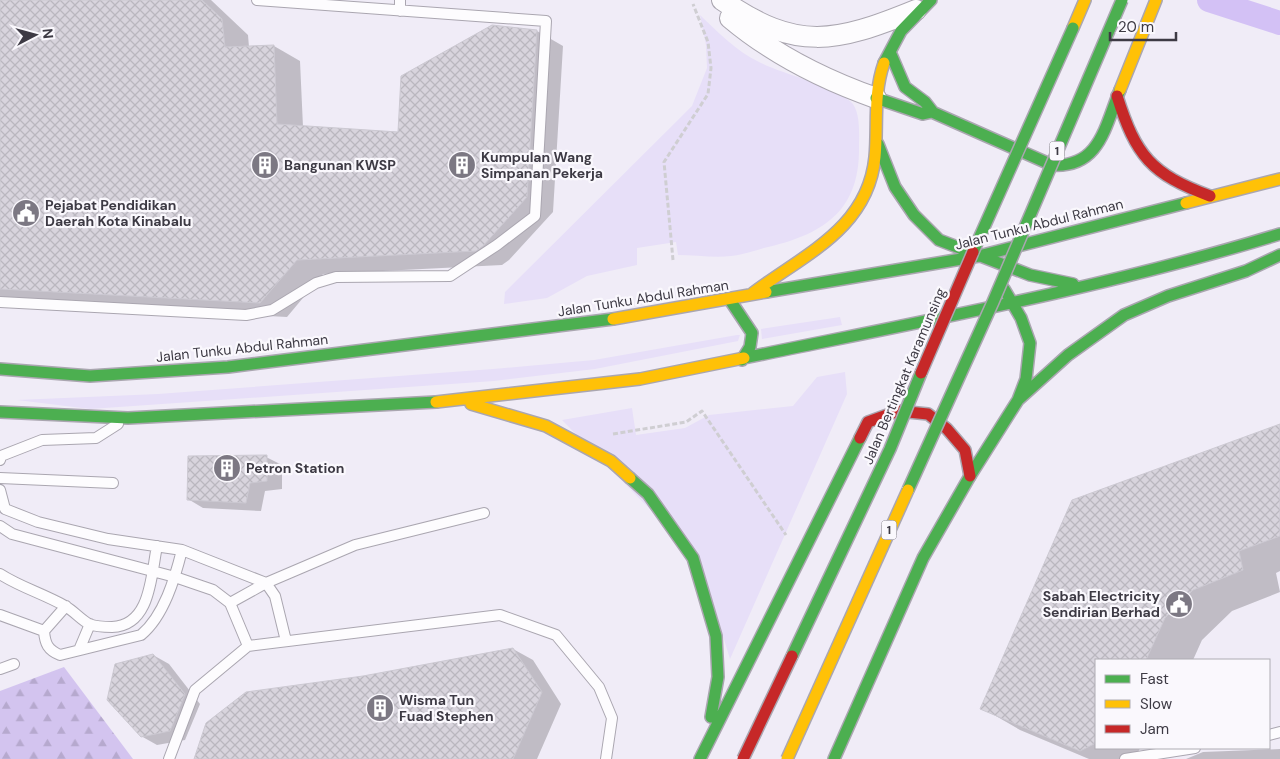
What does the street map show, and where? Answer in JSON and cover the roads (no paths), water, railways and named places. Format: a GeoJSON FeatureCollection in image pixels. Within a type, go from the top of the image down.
{"type":"FeatureCollection","features":[{"type":"Feature","properties":{"kind":"main road","name":"Jalan Bertingkat Karamunsing"},"geometry":{"type":"LineString","coordinates":[[742,759],[890,449],[944,318],[1085,0]]}},
{"type":"Feature","properties":{"kind":"main road","name":"1"},"geometry":{"type":"LineString","coordinates":[[787,759],[993,302],[1122,0]]}},
{"type":"Feature","properties":{"kind":"main road"},"geometry":{"type":"LineString","coordinates":[[876,98],[923,114],[932,112],[1052,165],[1079,164],[1097,147],[1156,0]]}},
{"type":"Feature","properties":{"kind":"main road"},"geometry":{"type":"LineString","coordinates":[[748,297],[765,283],[838,235],[853,217],[866,195],[875,168],[876,98],[883,69],[899,32],[925,5]]}},
{"type":"Feature","properties":{"kind":"main road"},"geometry":{"type":"LineString","coordinates":[[890,52],[897,71],[908,90],[929,103],[932,112]]}},
{"type":"Feature","properties":{"kind":"main road"},"geometry":{"type":"LineString","coordinates":[[1117,96],[1126,128],[1139,154],[1175,183],[1210,196]]}},
{"type":"Feature","properties":{"kind":"main road"},"geometry":{"type":"LineString","coordinates":[[876,140],[895,188],[914,215],[939,240],[1030,275],[1080,286]]}},
{"type":"Feature","properties":{"kind":"main road","name":"Jalan Tunku Abdul Rahman"},"geometry":{"type":"LineString","coordinates":[[0,369],[90,376],[228,367],[582,324],[979,256],[1280,179]]}},
{"type":"Feature","properties":{"kind":"main road"},"geometry":{"type":"LineString","coordinates":[[1,413],[128,418],[202,416],[460,401],[640,380],[1013,303],[1208,256],[1280,234]]}},
{"type":"Feature","properties":{"kind":"main road"},"geometry":{"type":"LineString","coordinates":[[1018,400],[1068,355],[1124,315],[1168,296],[1246,271],[1280,255]]}},
{"type":"Feature","properties":{"kind":"main road"},"geometry":{"type":"LineString","coordinates":[[834,759],[923,558],[970,476],[1018,400],[1026,379],[1030,343],[1013,303],[994,274],[979,256]]}},
{"type":"Feature","properties":{"kind":"main road"},"geometry":{"type":"LineString","coordinates":[[730,300],[752,333],[750,347],[742,360]]}},
{"type":"Feature","properties":{"kind":"main road"},"geometry":{"type":"LineString","coordinates":[[460,401],[546,426],[611,461],[648,494],[694,558],[716,636],[718,677],[706,745]]}},
{"type":"Feature","properties":{"kind":"main road"},"geometry":{"type":"LineString","coordinates":[[700,759],[868,422],[898,411],[928,414],[946,429],[965,450],[970,476]]}},
{"type":"Feature","properties":{"kind":"street"},"geometry":{"type":"LineString","coordinates":[[722,0],[755,22],[799,36],[816,38],[861,31],[925,5]]}},
{"type":"Feature","properties":{"kind":"street"},"geometry":{"type":"LineString","coordinates":[[702,2],[776,53],[876,98]]}},
{"type":"Feature","properties":{"kind":"lane"},"geometry":{"type":"LineString","coordinates":[[0,302],[246,315],[272,310],[316,283],[336,277],[450,276],[498,246],[535,216],[546,21],[400,5],[257,0]]}},
{"type":"Feature","properties":{"kind":"lane"},"geometry":{"type":"LineString","coordinates":[[0,457],[42,440],[96,438],[128,418]]}},
{"type":"Feature","properties":{"kind":"lane"},"geometry":{"type":"LineString","coordinates":[[0,478],[113,483]]}},
{"type":"Feature","properties":{"kind":"lane"},"geometry":{"type":"LineString","coordinates":[[0,490],[5,509],[38,522],[108,539],[182,550],[266,583],[275,596],[286,641]]}},
{"type":"Feature","properties":{"kind":"lane"},"geometry":{"type":"LineString","coordinates":[[230,603],[266,583],[355,546],[484,513]]}},
{"type":"Feature","properties":{"kind":"lane"},"geometry":{"type":"LineString","coordinates":[[0,526],[12,534],[175,577],[213,590],[230,603],[248,646]]}},
{"type":"Feature","properties":{"kind":"lane"},"geometry":{"type":"LineString","coordinates":[[0,574],[46,598],[66,606],[90,624],[102,628],[124,627],[136,619],[149,591],[157,546]]}},
{"type":"Feature","properties":{"kind":"lane"},"geometry":{"type":"LineString","coordinates":[[66,606],[44,631],[45,644],[52,652],[60,655],[72,654],[79,650],[128,640],[141,635],[149,628],[175,577],[182,550]]}},
{"type":"Feature","properties":{"kind":"lane"},"geometry":{"type":"LineString","coordinates":[[0,614],[44,631]]}},
{"type":"Feature","properties":{"kind":"lane"},"geometry":{"type":"LineString","coordinates":[[169,759],[195,690],[248,646],[500,615],[556,635],[599,687],[612,718],[606,759]]}},
{"type":"Feature","properties":{"kind":"lane"},"geometry":{"type":"LineString","coordinates":[[79,650],[90,624]]}},
{"type":"Feature","properties":{"kind":"lane"},"geometry":{"type":"LineString","coordinates":[[0,669],[14,664]]}},
{"type":"Feature","properties":{"kind":"lane"},"geometry":{"type":"LineString","coordinates":[[1125,759],[1189,749]]}},
{"type":"Feature","properties":{"kind":"waterway"},"geometry":{"type":"LineString","coordinates":[[1209,0],[1280,23]]}},
{"type":"Feature","properties":{"kind":"place","name":"Bangunan KWSP"},"geometry":{"type":"Point","coordinates":[265,165]}},
{"type":"Feature","properties":{"kind":"place","name":"Kumpulan Wang Simpanan Pekerja"},"geometry":{"type":"Point","coordinates":[462,165]}},
{"type":"Feature","properties":{"kind":"place","name":"Pejabat Pendidikan Daerah Kota Kinabalu"},"geometry":{"type":"Point","coordinates":[26,213]}},
{"type":"Feature","properties":{"kind":"place","name":"Petron Station"},"geometry":{"type":"Point","coordinates":[227,468]}},
{"type":"Feature","properties":{"kind":"place","name":"Sabah Electricity Sendirian Berhad"},"geometry":{"type":"Point","coordinates":[1179,604]}},
{"type":"Feature","properties":{"kind":"place","name":"Wisma Tun Fuad Stephen"},"geometry":{"type":"Point","coordinates":[380,708]}}]}
